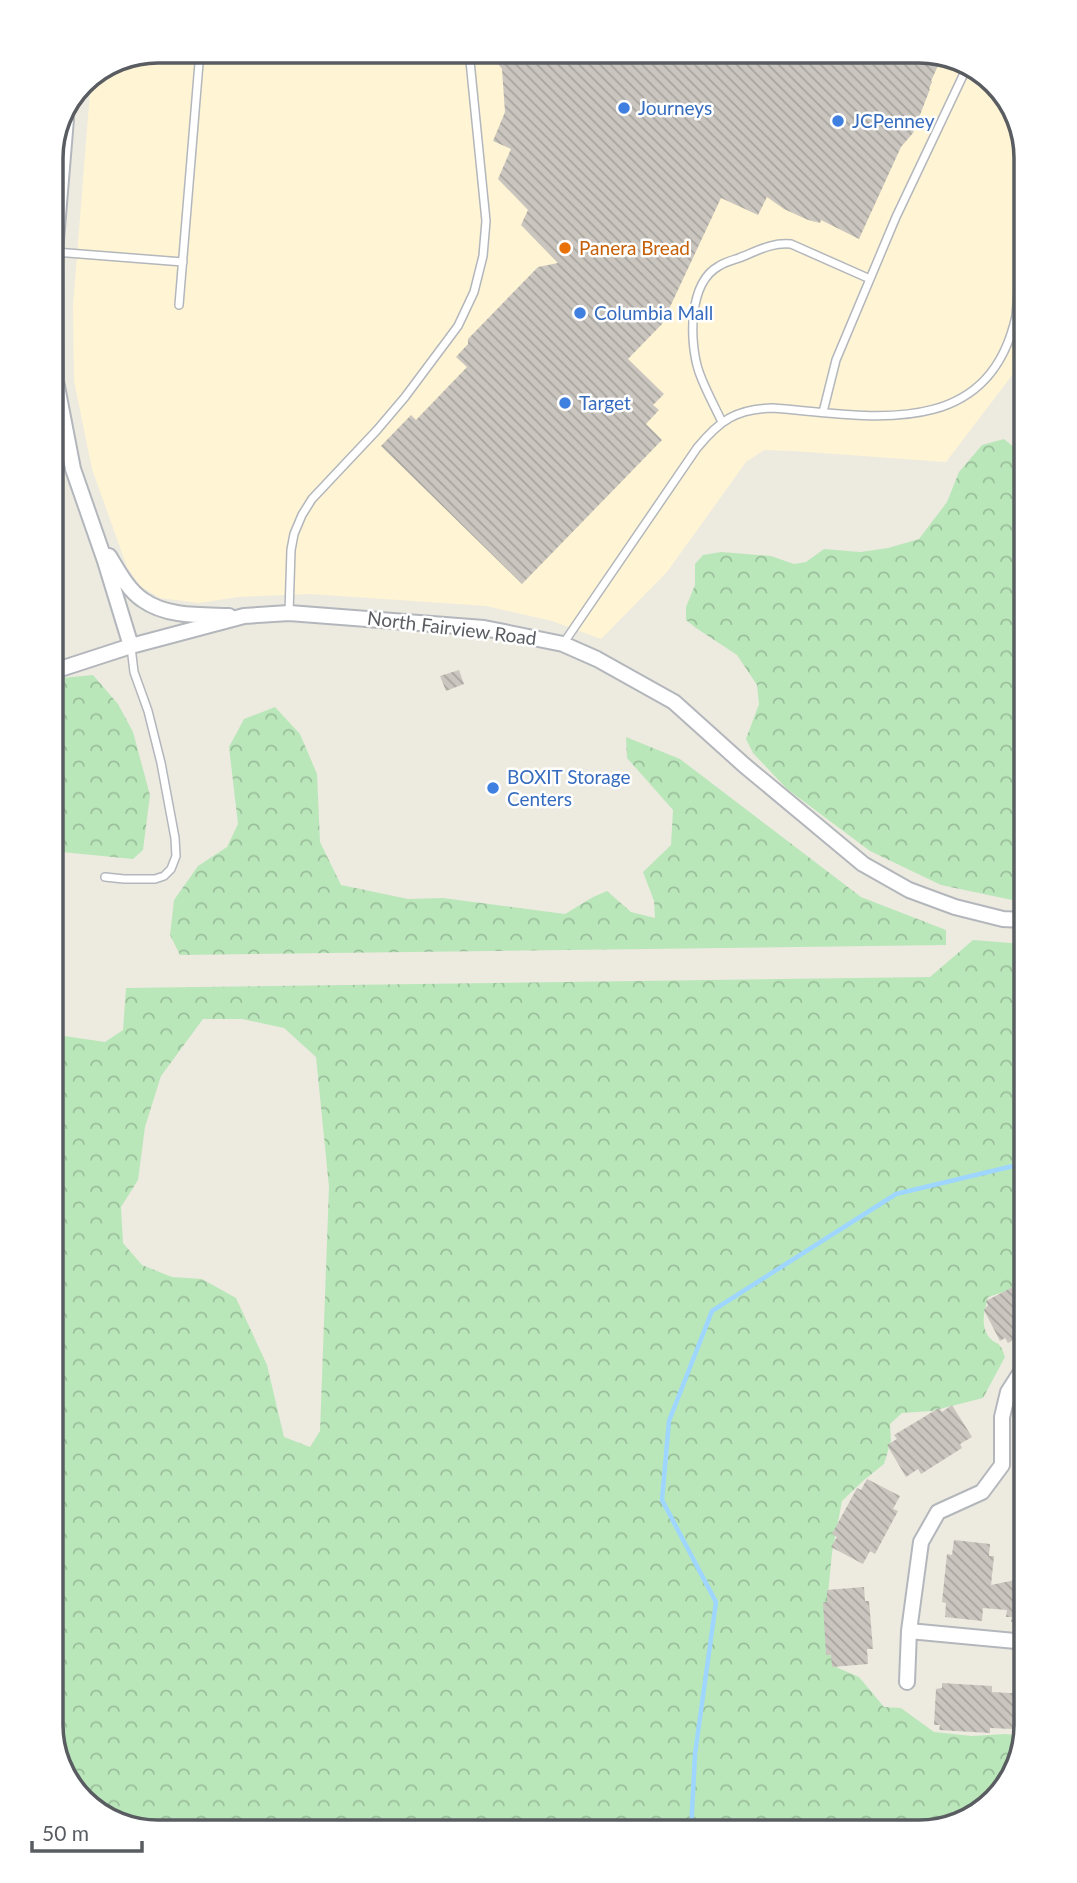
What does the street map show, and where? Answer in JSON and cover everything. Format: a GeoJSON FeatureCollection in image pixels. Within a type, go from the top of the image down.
{"type":"FeatureCollection","features":[{"type":"Feature","properties":{"kind":"street"},"geometry":{"type":"LineString","coordinates":[[63,421],[73,469],[131,646]]}},
{"type":"Feature","properties":{"kind":"street"},"geometry":{"type":"LineString","coordinates":[[96,535],[123,578],[142,599],[159,608],[181,614],[244,616]]}},
{"type":"Feature","properties":{"kind":"street","name":"North Fairview Road"},"geometry":{"type":"LineString","coordinates":[[63,668],[131,646],[244,616],[289,613],[484,628],[563,644],[597,659],[674,702],[744,765],[863,864],[909,890],[955,907],[1014,919]]}},
{"type":"Feature","properties":{"kind":"street"},"geometry":{"type":"LineString","coordinates":[[907,1682],[909,1631],[921,1542],[938,1512],[982,1492],[1002,1465],[1002,1417],[1008,1392],[1014,1383]]}},
{"type":"Feature","properties":{"kind":"street"},"geometry":{"type":"LineString","coordinates":[[909,1631],[1014,1641]]}},
{"type":"Feature","properties":{"kind":"lane"},"geometry":{"type":"LineString","coordinates":[[179,305],[199,63]]}},
{"type":"Feature","properties":{"kind":"lane"},"geometry":{"type":"LineString","coordinates":[[289,613],[290,550],[302,515],[312,499],[405,397],[458,326],[474,292],[483,257],[486,221],[470,63]]}},
{"type":"Feature","properties":{"kind":"lane"},"geometry":{"type":"LineString","coordinates":[[823,412],[836,360],[911,184],[964,74]]}},
{"type":"Feature","properties":{"kind":"lane"},"geometry":{"type":"LineString","coordinates":[[722,422],[699,370],[693,333],[697,296],[706,278],[718,266],[778,243],[791,244],[870,279]]}},
{"type":"Feature","properties":{"kind":"lane"},"geometry":{"type":"LineString","coordinates":[[63,252],[183,262]]}},
{"type":"Feature","properties":{"kind":"lane"},"geometry":{"type":"LineString","coordinates":[[563,644],[697,449],[722,422],[738,413],[773,408],[896,416],[929,412],[949,405],[983,381],[1006,350],[1014,324]]}},
{"type":"Feature","properties":{"kind":"lane"},"geometry":{"type":"LineString","coordinates":[[105,877],[124,880],[155,879],[164,876],[171,869],[176,856],[161,763],[148,711],[134,672],[131,646]]}},
{"type":"Feature","properties":{"kind":"shaded area","name":"Columbia Mall"},"geometry":{"type":"Polygon","coordinates":[[[925,63],[961,73],[982,87],[998,105],[1012,140],[1014,373],[946,462],[764,450],[746,462],[667,572],[601,639],[552,621],[486,606],[310,594],[238,597],[199,603],[160,598],[140,586],[127,567],[92,469],[74,381],[73,306],[90,92],[111,76],[140,65],[925,63]]]}},
{"type":"Feature","properties":{"kind":"green space"},"geometry":{"type":"Polygon","coordinates":[[[1004,439],[1014,447],[1014,900],[941,885],[870,851],[787,789],[753,753],[746,739],[759,704],[757,685],[737,655],[686,620],[686,607],[695,585],[695,564],[703,555],[721,552],[771,556],[794,564],[806,562],[824,549],[860,552],[888,548],[919,539],[947,502],[959,472],[982,445],[1004,439]]]}},
{"type":"Feature","properties":{"kind":"green space"},"geometry":{"type":"Polygon","coordinates":[[[93,675],[118,704],[133,732],[150,795],[143,850],[133,859],[63,852],[63,678],[93,675]]]}},
{"type":"Feature","properties":{"kind":"green space"},"geometry":{"type":"Polygon","coordinates":[[[275,707],[300,734],[317,774],[320,842],[341,885],[408,899],[443,898],[565,914],[607,891],[631,912],[655,918],[654,901],[643,872],[671,845],[673,810],[627,758],[626,737],[680,759],[861,897],[946,930],[946,945],[180,955],[170,935],[174,900],[198,866],[227,847],[238,824],[229,747],[244,719],[275,707]]]}},
{"type":"Feature","properties":{"kind":"green space"},"geometry":{"type":"Polygon","coordinates":[[[973,940],[1014,943],[1014,1289],[988,1297],[984,1316],[984,1327],[988,1336],[1001,1347],[1005,1357],[983,1398],[932,1411],[902,1413],[890,1424],[891,1441],[884,1464],[842,1501],[832,1553],[828,1594],[827,1648],[836,1667],[859,1677],[884,1707],[901,1708],[934,1732],[972,1736],[1013,1735],[1004,1767],[990,1788],[961,1810],[944,1817],[919,1820],[152,1820],[116,1810],[95,1796],[73,1767],[66,1750],[63,1725],[63,1036],[105,1042],[123,1030],[126,988],[930,977],[973,940]],[[203,1019],[161,1076],[145,1127],[138,1180],[121,1207],[123,1243],[142,1265],[172,1277],[202,1279],[236,1298],[267,1365],[284,1437],[310,1447],[320,1431],[329,1187],[316,1057],[284,1028],[242,1019],[203,1019]]]}},
{"type":"Feature","properties":{"kind":"building","name":"Columbia Mall"},"geometry":{"type":"Polygon","coordinates":[[[497,63],[925,63],[938,65],[913,133],[901,147],[859,239],[821,220],[820,223],[808,220],[784,209],[767,197],[758,215],[721,198],[662,324],[628,359],[664,394],[653,405],[659,410],[646,424],[662,440],[522,584],[381,446],[411,415],[416,420],[467,367],[456,357],[468,344],[468,339],[538,267],[558,263],[521,225],[528,210],[498,179],[511,149],[493,141],[505,112],[502,69],[497,63]]]}},
{"type":"Feature","properties":{"kind":"building"},"geometry":{"type":"Polygon","coordinates":[[[459,670],[464,684],[446,691],[440,676],[459,670]]]}},
{"type":"Feature","properties":{"kind":"building"},"geometry":{"type":"Polygon","coordinates":[[[1014,1286],[1014,1340],[1008,1343],[1005,1338],[1000,1341],[984,1310],[988,1305],[986,1301],[1014,1286]]]}},
{"type":"Feature","properties":{"kind":"building"},"geometry":{"type":"Polygon","coordinates":[[[952,1405],[972,1437],[960,1444],[962,1448],[921,1474],[918,1469],[906,1477],[887,1445],[897,1439],[894,1435],[939,1408],[942,1412],[952,1405]]]}},
{"type":"Feature","properties":{"kind":"building"},"geometry":{"type":"Polygon","coordinates":[[[867,1479],[900,1496],[893,1509],[898,1511],[875,1554],[870,1551],[863,1564],[831,1547],[837,1537],[832,1534],[857,1488],[861,1490],[867,1479]]]}},
{"type":"Feature","properties":{"kind":"building"},"geometry":{"type":"Polygon","coordinates":[[[954,1540],[990,1544],[989,1556],[994,1556],[991,1585],[1014,1580],[1014,1622],[1011,1622],[1012,1617],[1006,1617],[1007,1610],[983,1608],[982,1621],[945,1617],[946,1603],[942,1602],[947,1554],[952,1555],[954,1540]]]}},
{"type":"Feature","properties":{"kind":"building"},"geometry":{"type":"Polygon","coordinates":[[[864,1587],[865,1601],[869,1601],[873,1649],[867,1649],[868,1664],[832,1667],[831,1655],[826,1655],[823,1602],[827,1602],[827,1590],[864,1587]]]}},
{"type":"Feature","properties":{"kind":"building"},"geometry":{"type":"Polygon","coordinates":[[[942,1683],[992,1686],[992,1692],[1014,1693],[1013,1734],[1013,1729],[990,1728],[990,1733],[939,1730],[940,1725],[934,1725],[936,1689],[942,1688],[942,1683]]]}},
{"type":"Feature","properties":{"kind":"waterway"},"geometry":{"type":"LineString","coordinates":[[692,1820],[695,1754],[716,1602],[662,1500],[669,1421],[712,1311],[896,1194],[1014,1166]]}},
{"type":"Feature","properties":{"kind":"place","name":"Journeys"},"geometry":{"type":"Point","coordinates":[624,108]}},
{"type":"Feature","properties":{"kind":"place","name":"JCPenney"},"geometry":{"type":"Point","coordinates":[838,121]}},
{"type":"Feature","properties":{"kind":"place","name":"Panera Bread"},"geometry":{"type":"Point","coordinates":[565,248]}},
{"type":"Feature","properties":{"kind":"place","name":"Columbia Mall"},"geometry":{"type":"Point","coordinates":[580,313]}},
{"type":"Feature","properties":{"kind":"place","name":"Target"},"geometry":{"type":"Point","coordinates":[565,403]}},
{"type":"Feature","properties":{"kind":"place","name":"BOXIT Storage Centers"},"geometry":{"type":"Point","coordinates":[493,788]}}]}
